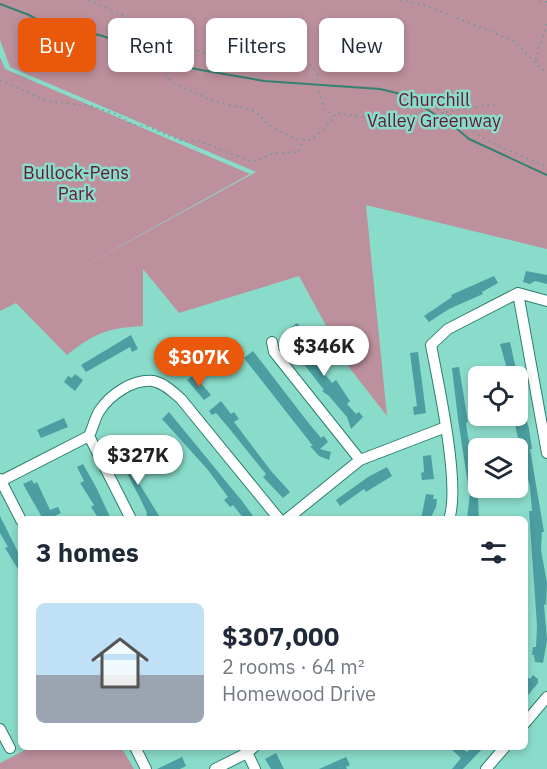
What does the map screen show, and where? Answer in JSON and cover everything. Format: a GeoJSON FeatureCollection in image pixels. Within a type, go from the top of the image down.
{"type":"FeatureCollection","features":[{"type":"Feature","properties":{"kind":"street"},"geometry":{"type":"LineString","coordinates":[[449,516],[453,487],[446,427],[432,345],[448,329],[518,293],[547,301]]}},
{"type":"Feature","properties":{"kind":"street"},"geometry":{"type":"LineString","coordinates":[[518,293],[547,453]]}},
{"type":"Feature","properties":{"kind":"street"},"geometry":{"type":"LineString","coordinates":[[272,342],[274,352],[360,460]]}},
{"type":"Feature","properties":{"kind":"street"},"geometry":{"type":"LineString","coordinates":[[19,516],[1,480],[89,436],[99,411],[114,394],[133,384],[153,381],[166,386],[181,399],[277,516]]}},
{"type":"Feature","properties":{"kind":"street"},"geometry":{"type":"LineString","coordinates":[[291,516],[360,460],[446,427]]}},
{"type":"Feature","properties":{"kind":"street"},"geometry":{"type":"LineString","coordinates":[[89,436],[129,516]]}},
{"type":"Feature","properties":{"kind":"street"},"geometry":{"type":"LineString","coordinates":[[528,719],[547,697]]}},
{"type":"Feature","properties":{"kind":"street"},"geometry":{"type":"LineString","coordinates":[[0,729],[10,747]]}},
{"type":"Feature","properties":{"kind":"street"},"geometry":{"type":"LineString","coordinates":[[136,750],[146,769]]}},
{"type":"Feature","properties":{"kind":"street"},"geometry":{"type":"LineString","coordinates":[[215,769],[247,750]]}},
{"type":"Feature","properties":{"kind":"street"},"geometry":{"type":"LineString","coordinates":[[249,750],[255,769]]}},
{"type":"Feature","properties":{"kind":"street"},"geometry":{"type":"LineString","coordinates":[[489,768],[503,750]]}},
{"type":"Feature","properties":{"kind":"path"},"geometry":{"type":"LineString","coordinates":[[89,0],[126,18]]}},
{"type":"Feature","properties":{"kind":"path"},"geometry":{"type":"LineString","coordinates":[[400,0],[425,4],[514,41],[547,74]]}},
{"type":"Feature","properties":{"kind":"path"},"geometry":{"type":"LineString","coordinates":[[540,0],[547,2]]}},
{"type":"Feature","properties":{"kind":"path"},"geometry":{"type":"LineString","coordinates":[[535,62],[547,24]]}},
{"type":"Feature","properties":{"kind":"path"},"geometry":{"type":"LineString","coordinates":[[194,49],[209,55],[240,57],[253,55],[301,61],[310,65],[317,73],[318,90],[325,110],[336,116]]}},
{"type":"Feature","properties":{"kind":"path"},"geometry":{"type":"LineString","coordinates":[[165,72],[171,82],[213,101],[255,111],[270,126],[296,139],[310,140],[339,113],[379,119],[397,118],[422,111],[427,106],[434,106],[490,142],[547,167]]}},
{"type":"Feature","properties":{"kind":"path"},"geometry":{"type":"LineString","coordinates":[[0,80],[47,100],[91,106],[116,114],[133,125],[146,126],[170,138],[199,141],[248,160],[258,160],[273,153],[299,152],[303,139]]}},
{"type":"Feature","properties":{"kind":"path"},"geometry":{"type":"LineString","coordinates":[[446,112],[495,104]]}},
{"type":"Feature","properties":{"kind":"green space","name":"Churchill Valley Greenway"},"geometry":{"type":"Polygon","coordinates":[[[0,0],[547,0],[547,249],[366,205],[387,416],[348,366],[299,276],[179,313],[143,269],[143,326],[120,328],[102,333],[67,355],[16,303],[0,311],[0,57],[5,69],[250,174],[66,276],[256,172],[22,72],[96,72],[96,18],[18,18],[18,70],[10,67],[0,40],[0,0]]]}},
{"type":"Feature","properties":{"kind":"green space"},"geometry":{"type":"Polygon","coordinates":[[[25,750],[123,750],[134,769],[0,769],[0,763],[25,750]]]}},
{"type":"Feature","properties":{"kind":"building"},"geometry":{"type":"Polygon","coordinates":[[[526,271],[547,275],[547,284],[535,281],[530,284],[523,282],[526,271]]]}},
{"type":"Feature","properties":{"kind":"building"},"geometry":{"type":"Polygon","coordinates":[[[494,276],[498,283],[482,292],[483,294],[449,309],[429,322],[424,316],[452,297],[451,295],[494,276]]]}},
{"type":"Feature","properties":{"kind":"building"},"geometry":{"type":"Polygon","coordinates":[[[297,323],[307,333],[300,338],[318,359],[315,361],[318,366],[332,383],[336,380],[350,401],[347,404],[356,414],[359,412],[363,417],[351,429],[347,417],[322,391],[324,390],[303,363],[306,360],[295,348],[297,346],[289,336],[293,332],[290,328],[297,323]]]}},
{"type":"Feature","properties":{"kind":"building"},"geometry":{"type":"Polygon","coordinates":[[[131,335],[138,349],[132,352],[130,347],[86,372],[81,365],[131,335]]]}},
{"type":"Feature","properties":{"kind":"building"},"geometry":{"type":"Polygon","coordinates":[[[510,342],[515,366],[506,366],[500,344],[510,342]]]}},
{"type":"Feature","properties":{"kind":"building"},"geometry":{"type":"Polygon","coordinates":[[[253,351],[321,438],[324,436],[328,442],[320,449],[331,452],[329,460],[319,456],[310,446],[313,446],[244,358],[253,351]]]}},
{"type":"Feature","properties":{"kind":"building"},"geometry":{"type":"Polygon","coordinates":[[[418,352],[426,413],[414,415],[413,407],[417,406],[410,353],[418,352]]]}},
{"type":"Feature","properties":{"kind":"building"},"geometry":{"type":"Polygon","coordinates":[[[459,367],[468,422],[466,423],[468,485],[452,368],[459,367]]]}},
{"type":"Feature","properties":{"kind":"building"},"geometry":{"type":"Polygon","coordinates":[[[75,374],[83,380],[75,391],[64,382],[68,376],[72,378],[75,374]]]}},
{"type":"Feature","properties":{"kind":"building"},"geometry":{"type":"Polygon","coordinates":[[[194,375],[211,395],[204,400],[187,380],[194,375]]]}},
{"type":"Feature","properties":{"kind":"building"},"geometry":{"type":"Polygon","coordinates":[[[221,401],[231,414],[234,412],[239,419],[234,422],[290,492],[283,498],[263,477],[266,474],[228,427],[216,413],[212,415],[209,411],[221,401]]]}},
{"type":"Feature","properties":{"kind":"building"},"geometry":{"type":"Polygon","coordinates":[[[169,412],[253,516],[242,516],[233,505],[230,507],[224,500],[228,497],[208,470],[162,419],[169,412]]]}},
{"type":"Feature","properties":{"kind":"building"},"geometry":{"type":"Polygon","coordinates":[[[64,418],[68,427],[41,438],[37,430],[64,418]]]}},
{"type":"Feature","properties":{"kind":"building"},"geometry":{"type":"Polygon","coordinates":[[[528,425],[544,532],[542,532],[541,550],[547,583],[546,604],[544,605],[547,640],[543,663],[535,662],[534,655],[532,655],[533,647],[536,647],[537,626],[529,511],[532,511],[528,479],[528,438],[518,438],[515,426],[528,425]]]}},
{"type":"Feature","properties":{"kind":"building"},"geometry":{"type":"Polygon","coordinates":[[[121,448],[130,466],[137,464],[140,470],[134,475],[159,516],[147,516],[116,451],[121,448]]]}},
{"type":"Feature","properties":{"kind":"building"},"geometry":{"type":"Polygon","coordinates":[[[431,455],[434,479],[422,480],[423,456],[431,455]]]}},
{"type":"Feature","properties":{"kind":"building"},"geometry":{"type":"Polygon","coordinates":[[[83,464],[110,516],[97,516],[91,507],[94,505],[80,483],[84,481],[77,467],[83,464]]]}},
{"type":"Feature","properties":{"kind":"building"},"geometry":{"type":"Polygon","coordinates":[[[387,467],[392,476],[366,492],[364,489],[340,506],[336,500],[368,477],[387,467]]]}},
{"type":"Feature","properties":{"kind":"building"},"geometry":{"type":"Polygon","coordinates":[[[32,480],[34,484],[37,482],[50,510],[58,507],[61,513],[55,516],[41,516],[23,484],[32,480]]]}},
{"type":"Feature","properties":{"kind":"building"},"geometry":{"type":"Polygon","coordinates":[[[426,494],[434,495],[433,499],[437,499],[432,516],[422,516],[426,494]]]}},
{"type":"Feature","properties":{"kind":"building"},"geometry":{"type":"Polygon","coordinates":[[[469,498],[478,498],[479,516],[467,516],[469,498]]]}},
{"type":"Feature","properties":{"kind":"building"},"geometry":{"type":"Polygon","coordinates":[[[0,516],[18,552],[18,569],[5,548],[8,547],[0,533],[0,516]]]}},
{"type":"Feature","properties":{"kind":"building"},"geometry":{"type":"Polygon","coordinates":[[[533,675],[538,679],[538,683],[528,695],[528,678],[530,679],[533,675]]]}},
{"type":"Feature","properties":{"kind":"building"},"geometry":{"type":"Polygon","coordinates":[[[452,750],[467,752],[481,750],[463,769],[452,769],[461,758],[452,750]]]}},
{"type":"Feature","properties":{"kind":"building"},"geometry":{"type":"Polygon","coordinates":[[[276,753],[284,769],[271,769],[265,759],[276,753]]]}},
{"type":"Feature","properties":{"kind":"building"},"geometry":{"type":"Polygon","coordinates":[[[182,757],[186,766],[180,769],[157,769],[182,757]]]}},
{"type":"Feature","properties":{"kind":"building"},"geometry":{"type":"Polygon","coordinates":[[[346,757],[350,765],[346,767],[347,769],[319,769],[346,757]]]}},
{"type":"Feature","properties":{"kind":"waterway"},"geometry":{"type":"LineString","coordinates":[[0,4],[29,15],[40,21],[48,30],[68,39],[94,34],[103,36],[176,65],[264,81],[380,89],[405,95],[469,139],[547,175]]}},
{"type":"Feature","properties":{"kind":"park label","name":"Bullock-Pens Park"},"geometry":{"type":"Point","coordinates":[76,182]}}]}
